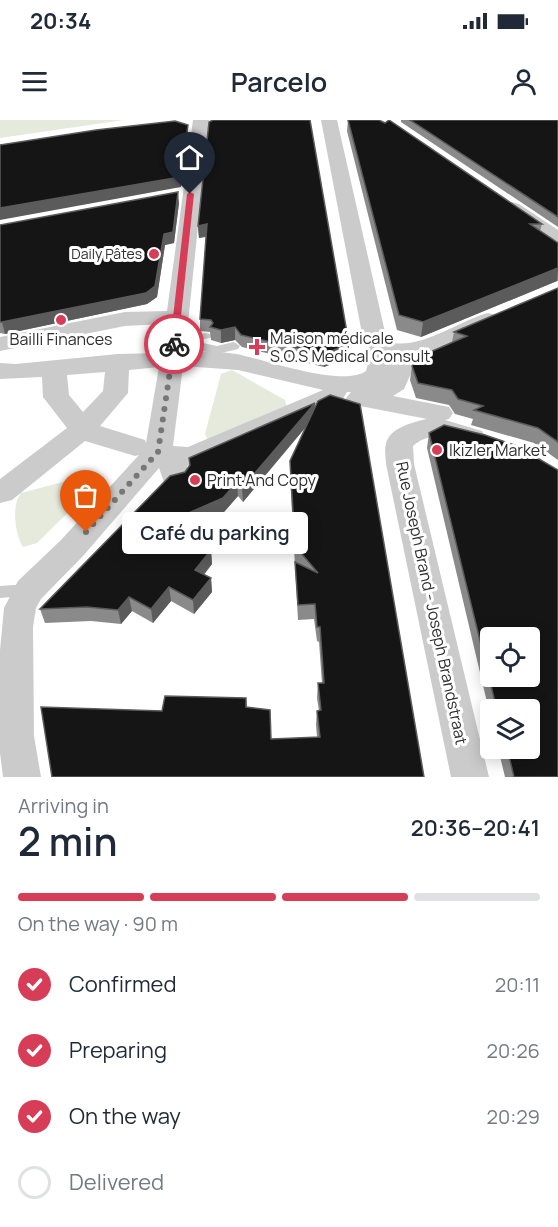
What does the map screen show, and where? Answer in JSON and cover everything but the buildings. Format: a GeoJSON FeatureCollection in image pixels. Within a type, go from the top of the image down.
{"type":"FeatureCollection","features":[{"type":"Feature","properties":{"kind":"street"},"geometry":{"type":"LineString","coordinates":[[17,776],[16,736],[8,673],[20,608],[14,591],[72,548],[158,452],[174,344],[182,194],[196,120]]}},
{"type":"Feature","properties":{"kind":"street"},"geometry":{"type":"LineString","coordinates":[[330,120],[376,344],[384,350],[425,347],[507,312]]}},
{"type":"Feature","properties":{"kind":"street"},"geometry":{"type":"LineString","coordinates":[[499,200],[558,239]]}},
{"type":"Feature","properties":{"kind":"street"},"geometry":{"type":"LineString","coordinates":[[0,344],[124,319],[174,344],[236,362],[440,413]]}},
{"type":"Feature","properties":{"kind":"street"},"geometry":{"type":"LineString","coordinates":[[0,371],[16,372],[118,362],[174,344]]}},
{"type":"Feature","properties":{"kind":"street"},"geometry":{"type":"LineString","coordinates":[[175,478],[171,455],[189,457],[351,389],[380,369],[384,350]]}},
{"type":"Feature","properties":{"kind":"street"},"geometry":{"type":"LineString","coordinates":[[2,493],[84,429],[115,393],[118,362]]}},
{"type":"Feature","properties":{"kind":"street"},"geometry":{"type":"LineString","coordinates":[[54,368],[56,397],[84,429],[102,438],[135,447]]}},
{"type":"Feature","properties":{"kind":"street"},"geometry":{"type":"LineString","coordinates":[[351,389],[381,392],[395,383],[401,369]]}},
{"type":"Feature","properties":{"kind":"street","name":"Rue Joseph Brand - Joseph Brandstraat"},"geometry":{"type":"LineString","coordinates":[[470,777],[400,464],[399,443],[410,432],[424,427],[442,428],[497,444]]}},
{"type":"Feature","properties":{"kind":"lane"},"geometry":{"type":"LineString","coordinates":[[174,344],[206,336]]}},
{"type":"Feature","properties":{"kind":"lane"},"geometry":{"type":"LineString","coordinates":[[174,344],[217,350],[234,346]]}},
{"type":"Feature","properties":{"kind":"shaded area"},"geometry":{"type":"Polygon","coordinates":[[[0,120],[124,120],[0,138],[0,120]]]}},
{"type":"Feature","properties":{"kind":"shaded area"},"geometry":{"type":"Polygon","coordinates":[[[232,370],[285,400],[287,408],[208,440],[205,434],[221,374],[232,370]]]}},
{"type":"Feature","properties":{"kind":"shaded area"},"geometry":{"type":"Polygon","coordinates":[[[97,473],[103,478],[37,543],[23,547],[15,520],[16,505],[21,493],[97,473]]]}},
{"type":"Feature","properties":{"kind":"way so far"},"geometry":{"type":"LineString","coordinates":[[86,532],[158,452],[174,344]]}},
{"type":"Feature","properties":{"kind":"place","name":"Daily Pâtes"},"geometry":{"type":"Point","coordinates":[154,254]}},
{"type":"Feature","properties":{"kind":"place","name":"Bailli Finances"},"geometry":{"type":"Point","coordinates":[61,320]}},
{"type":"Feature","properties":{"kind":"place","name":"Maison médicale S.O.S Medical Consult"},"geometry":{"type":"Point","coordinates":[257,347]}},
{"type":"Feature","properties":{"kind":"place","name":"Ikizler Market"},"geometry":{"type":"Point","coordinates":[437,450]}},
{"type":"Feature","properties":{"kind":"place","name":"Print And Copy"},"geometry":{"type":"Point","coordinates":[195,480]}},
{"type":"Feature","properties":{"kind":"place","name":"Café du parking"},"geometry":{"type":"Point","coordinates":[86,532]}},
{"type":"Feature","properties":{"kind":"route"},"geometry":{"type":"LineString","coordinates":[[174,344],[190,194]]}}]}
